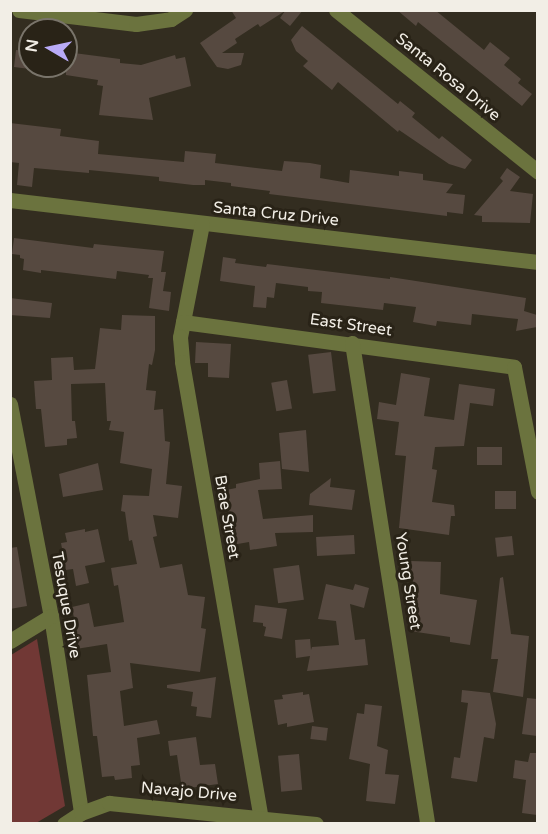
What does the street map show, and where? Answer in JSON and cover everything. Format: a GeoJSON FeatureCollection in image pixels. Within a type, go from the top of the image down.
{"type":"FeatureCollection","features":[{"type":"Feature","properties":{"kind":"street"},"geometry":{"type":"LineString","coordinates":[[18,10],[135,24],[171,20],[185,10]]}},
{"type":"Feature","properties":{"kind":"street","name":"Santa Rosa Drive"},"geometry":{"type":"LineString","coordinates":[[336,10],[537,172]]}},
{"type":"Feature","properties":{"kind":"street","name":"Santa Cruz Drive"},"geometry":{"type":"LineString","coordinates":[[10,200],[537,262]]}},
{"type":"Feature","properties":{"kind":"street","name":"Brae Street"},"geometry":{"type":"LineString","coordinates":[[202,224],[180,337],[182,362],[261,817]]}},
{"type":"Feature","properties":{"kind":"street","name":"East Street"},"geometry":{"type":"LineString","coordinates":[[183,322],[352,343],[514,367],[537,492]]}},
{"type":"Feature","properties":{"kind":"street","name":"Young Street"},"geometry":{"type":"LineString","coordinates":[[352,343],[428,824]]}},
{"type":"Feature","properties":{"kind":"street","name":"Tesuque Drive"},"geometry":{"type":"LineString","coordinates":[[10,404],[13,430],[51,616],[81,813]]}},
{"type":"Feature","properties":{"kind":"street"},"geometry":{"type":"LineString","coordinates":[[10,641],[51,616]]}},
{"type":"Feature","properties":{"kind":"street","name":"Navajo Drive"},"geometry":{"type":"LineString","coordinates":[[64,824],[81,813],[109,803],[315,824]]}},
{"type":"Feature","properties":{"kind":"shaded area"},"geometry":{"type":"Polygon","coordinates":[[[37,639],[65,806],[36,823],[11,823],[11,655],[37,639]]]}},
{"type":"Feature","properties":{"kind":"building"},"geometry":{"type":"Polygon","coordinates":[[[231,10],[303,10],[290,26],[280,18],[285,11],[260,27],[258,24],[235,39],[237,43],[222,53],[244,53],[241,65],[228,69],[217,67],[200,43],[236,18],[231,10]]]}},
{"type":"Feature","properties":{"kind":"building"},"geometry":{"type":"Polygon","coordinates":[[[397,10],[435,10],[484,50],[490,42],[510,58],[504,65],[521,79],[518,83],[532,94],[522,106],[418,22],[416,26],[397,10]]]}},
{"type":"Feature","properties":{"kind":"building"},"geometry":{"type":"Polygon","coordinates":[[[302,26],[398,104],[400,101],[415,113],[412,117],[439,139],[442,136],[472,160],[465,169],[449,164],[399,130],[398,132],[338,82],[332,90],[303,66],[308,61],[296,51],[291,40],[302,26]]]}},
{"type":"Feature","properties":{"kind":"building"},"geometry":{"type":"Polygon","coordinates":[[[16,50],[18,50],[18,68],[14,67],[16,50]]]}},
{"type":"Feature","properties":{"kind":"building"},"geometry":{"type":"Polygon","coordinates":[[[78,54],[120,59],[120,63],[141,65],[175,55],[176,59],[185,57],[191,86],[149,98],[153,120],[99,115],[103,86],[97,85],[98,80],[78,77],[78,54]]]}},
{"type":"Feature","properties":{"kind":"building"},"geometry":{"type":"Polygon","coordinates":[[[10,123],[61,129],[60,136],[99,141],[98,154],[184,162],[185,151],[216,154],[215,163],[282,171],[284,161],[310,163],[321,165],[320,178],[349,183],[350,170],[399,176],[399,171],[423,174],[423,180],[453,184],[446,193],[465,195],[463,214],[447,212],[447,216],[269,194],[270,191],[231,186],[231,183],[205,180],[205,185],[193,185],[159,181],[159,177],[89,170],[89,173],[34,168],[32,187],[17,185],[19,163],[10,162],[10,123]]]}},
{"type":"Feature","properties":{"kind":"building"},"geometry":{"type":"Polygon","coordinates":[[[507,168],[520,177],[510,191],[533,194],[530,223],[482,222],[482,216],[474,215],[503,181],[500,178],[507,168]]]}},
{"type":"Feature","properties":{"kind":"building"},"geometry":{"type":"Polygon","coordinates":[[[14,238],[93,248],[94,244],[164,251],[161,272],[166,272],[163,291],[171,292],[169,311],[149,308],[153,278],[148,278],[149,275],[117,271],[116,279],[23,270],[24,259],[20,258],[20,255],[12,254],[14,238]]]}},
{"type":"Feature","properties":{"kind":"building"},"geometry":{"type":"Polygon","coordinates":[[[223,257],[236,259],[235,263],[266,267],[267,264],[390,279],[390,277],[526,298],[524,311],[537,315],[537,327],[516,331],[518,319],[472,314],[471,325],[437,321],[436,326],[413,322],[416,307],[384,303],[383,310],[321,303],[322,292],[308,291],[308,287],[276,283],[274,298],[267,297],[266,308],[253,307],[255,286],[220,281],[223,257]]]}},
{"type":"Feature","properties":{"kind":"building"},"geometry":{"type":"Polygon","coordinates":[[[10,298],[52,303],[50,318],[10,315],[10,298]]]}},
{"type":"Feature","properties":{"kind":"building"},"geometry":{"type":"Polygon","coordinates":[[[122,315],[155,316],[155,350],[152,365],[149,364],[146,390],[156,391],[154,410],[163,409],[165,441],[170,442],[166,484],[182,486],[178,518],[153,515],[157,536],[153,537],[160,568],[182,564],[188,595],[205,597],[201,628],[206,629],[200,672],[130,663],[133,688],[120,691],[124,726],[157,720],[160,734],[137,738],[140,765],[131,766],[132,778],[115,780],[114,776],[102,777],[97,736],[93,736],[87,675],[111,672],[107,644],[76,649],[73,631],[76,630],[72,607],[89,603],[94,627],[124,622],[118,585],[114,586],[111,568],[137,564],[132,540],[129,541],[125,512],[121,511],[123,495],[149,496],[152,469],[120,463],[124,432],[109,430],[111,421],[107,421],[105,383],[71,384],[72,421],[75,421],[77,438],[67,439],[67,445],[45,447],[41,409],[36,409],[34,381],[52,380],[51,358],[73,357],[74,370],[95,369],[100,328],[121,330],[122,315]]]}},
{"type":"Feature","properties":{"kind":"building"},"geometry":{"type":"Polygon","coordinates":[[[196,342],[231,344],[229,378],[208,377],[208,363],[195,363],[196,342]]]}},
{"type":"Feature","properties":{"kind":"building"},"geometry":{"type":"Polygon","coordinates":[[[331,352],[336,391],[313,394],[308,355],[331,352]]]}},
{"type":"Feature","properties":{"kind":"building"},"geometry":{"type":"Polygon","coordinates":[[[401,373],[430,378],[424,416],[454,420],[459,384],[495,389],[493,406],[470,403],[464,446],[435,447],[432,469],[437,470],[432,502],[454,505],[455,516],[451,516],[449,535],[399,528],[406,456],[395,455],[399,422],[377,419],[379,402],[396,405],[401,373]]]}},
{"type":"Feature","properties":{"kind":"building"},"geometry":{"type":"Polygon","coordinates":[[[287,380],[292,409],[276,411],[271,383],[287,380]]]}},
{"type":"Feature","properties":{"kind":"building"},"geometry":{"type":"Polygon","coordinates":[[[306,430],[309,472],[282,469],[279,433],[306,430]]]}},
{"type":"Feature","properties":{"kind":"building"},"geometry":{"type":"Polygon","coordinates":[[[477,447],[502,447],[502,465],[477,465],[477,447]]]}},
{"type":"Feature","properties":{"kind":"building"},"geometry":{"type":"Polygon","coordinates":[[[280,461],[282,489],[258,490],[263,519],[313,515],[313,532],[275,533],[277,546],[250,550],[249,542],[232,545],[226,490],[236,488],[236,484],[260,479],[259,463],[280,461]]]}},
{"type":"Feature","properties":{"kind":"building"},"geometry":{"type":"Polygon","coordinates":[[[98,463],[103,490],[63,497],[59,474],[98,463]]]}},
{"type":"Feature","properties":{"kind":"building"},"geometry":{"type":"Polygon","coordinates":[[[331,478],[330,487],[355,490],[352,510],[309,505],[310,494],[331,478]]]}},
{"type":"Feature","properties":{"kind":"building"},"geometry":{"type":"Polygon","coordinates":[[[495,491],[516,491],[516,509],[495,509],[495,491]]]}},
{"type":"Feature","properties":{"kind":"building"},"geometry":{"type":"Polygon","coordinates":[[[85,529],[85,532],[98,529],[105,562],[85,566],[89,583],[76,586],[73,569],[66,570],[61,543],[67,542],[65,533],[85,529]]]}},
{"type":"Feature","properties":{"kind":"building"},"geometry":{"type":"Polygon","coordinates":[[[354,535],[355,554],[317,556],[316,537],[354,535]]]}},
{"type":"Feature","properties":{"kind":"building"},"geometry":{"type":"Polygon","coordinates":[[[512,536],[514,555],[497,557],[495,538],[512,536]]]}},
{"type":"Feature","properties":{"kind":"building"},"geometry":{"type":"Polygon","coordinates":[[[17,547],[27,606],[10,609],[10,548],[17,547]]]}},
{"type":"Feature","properties":{"kind":"building"},"geometry":{"type":"Polygon","coordinates":[[[411,561],[441,562],[440,594],[477,600],[470,645],[450,642],[450,637],[410,631],[412,617],[408,616],[413,580],[411,579],[411,561]]]}},
{"type":"Feature","properties":{"kind":"building"},"geometry":{"type":"Polygon","coordinates":[[[299,565],[304,600],[278,603],[273,569],[299,565]]]}},
{"type":"Feature","properties":{"kind":"building"},"geometry":{"type":"Polygon","coordinates":[[[503,577],[511,634],[529,636],[523,697],[493,692],[498,659],[491,659],[500,578],[503,577]]]}},
{"type":"Feature","properties":{"kind":"building"},"geometry":{"type":"Polygon","coordinates":[[[326,584],[353,590],[355,584],[369,588],[364,608],[350,604],[355,640],[365,639],[368,665],[307,671],[310,656],[296,658],[295,640],[310,639],[311,650],[312,647],[339,645],[336,621],[318,619],[326,584]]]}},
{"type":"Feature","properties":{"kind":"building"},"geometry":{"type":"Polygon","coordinates":[[[255,605],[287,609],[282,639],[264,636],[266,627],[263,623],[253,622],[255,605]]]}},
{"type":"Feature","properties":{"kind":"building"},"geometry":{"type":"Polygon","coordinates":[[[216,677],[211,718],[196,716],[197,707],[191,706],[193,692],[167,688],[167,685],[216,677]]]}},
{"type":"Feature","properties":{"kind":"building"},"geometry":{"type":"Polygon","coordinates":[[[462,690],[490,693],[496,724],[494,739],[484,737],[477,782],[451,778],[454,757],[460,758],[468,703],[461,702],[462,690]]]}},
{"type":"Feature","properties":{"kind":"building"},"geometry":{"type":"Polygon","coordinates":[[[303,692],[303,695],[309,694],[314,722],[287,727],[287,723],[278,725],[274,700],[283,699],[282,695],[303,692]]]}},
{"type":"Feature","properties":{"kind":"building"},"geometry":{"type":"Polygon","coordinates":[[[527,698],[537,699],[537,736],[522,734],[527,698]]]}},
{"type":"Feature","properties":{"kind":"building"},"geometry":{"type":"Polygon","coordinates":[[[365,704],[382,706],[377,746],[388,750],[385,774],[399,775],[395,804],[366,801],[370,764],[349,759],[357,713],[364,714],[365,704]]]}},
{"type":"Feature","properties":{"kind":"building"},"geometry":{"type":"Polygon","coordinates":[[[312,726],[328,728],[326,741],[310,739],[312,726]]]}},
{"type":"Feature","properties":{"kind":"building"},"geometry":{"type":"Polygon","coordinates":[[[196,737],[200,765],[215,764],[218,784],[182,789],[177,755],[170,756],[168,741],[196,737]]]}},
{"type":"Feature","properties":{"kind":"building"},"geometry":{"type":"Polygon","coordinates":[[[530,753],[537,753],[537,815],[522,813],[526,780],[513,778],[515,760],[528,762],[530,753]]]}},
{"type":"Feature","properties":{"kind":"building"},"geometry":{"type":"Polygon","coordinates":[[[299,754],[302,790],[281,792],[278,756],[299,754]]]}}]}
